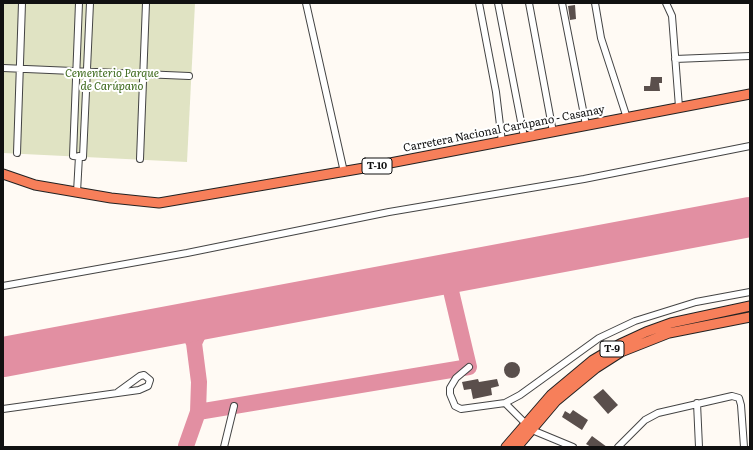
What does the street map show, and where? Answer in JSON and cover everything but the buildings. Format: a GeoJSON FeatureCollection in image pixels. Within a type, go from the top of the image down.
{"type":"FeatureCollection","features":[{"type":"Feature","properties":{"kind":"highway","name":"Carretera Nacional Carúpano - Casanay"},"geometry":{"type":"LineString","coordinates":[[3,174],[35,185],[110,198],[159,203],[344,172],[750,94]]}},
{"type":"Feature","properties":{"kind":"highway","name":"T-9"},"geometry":{"type":"LineString","coordinates":[[517,447],[551,395],[593,360],[620,344],[646,332],[672,324],[750,306]]}},
{"type":"Feature","properties":{"kind":"highway","name":"T-9"},"geometry":{"type":"LineString","coordinates":[[506,447],[596,368],[621,352],[668,333],[750,317]]}},
{"type":"Feature","properties":{"kind":"street"},"geometry":{"type":"LineString","coordinates":[[17,153],[22,3]]}},
{"type":"Feature","properties":{"kind":"street"},"geometry":{"type":"LineString","coordinates":[[79,3],[73,156],[83,157],[90,3]]}},
{"type":"Feature","properties":{"kind":"street"},"geometry":{"type":"LineString","coordinates":[[140,159],[146,3]]}},
{"type":"Feature","properties":{"kind":"street"},"geometry":{"type":"LineString","coordinates":[[306,3],[344,172]]}},
{"type":"Feature","properties":{"kind":"street"},"geometry":{"type":"LineString","coordinates":[[479,3],[496,92],[502,142]]}},
{"type":"Feature","properties":{"kind":"street"},"geometry":{"type":"LineString","coordinates":[[498,3],[524,137]]}},
{"type":"Feature","properties":{"kind":"street"},"geometry":{"type":"LineString","coordinates":[[529,3],[553,132]]}},
{"type":"Feature","properties":{"kind":"street"},"geometry":{"type":"LineString","coordinates":[[562,3],[586,125]]}},
{"type":"Feature","properties":{"kind":"street"},"geometry":{"type":"LineString","coordinates":[[596,3],[602,38],[627,118]]}},
{"type":"Feature","properties":{"kind":"street"},"geometry":{"type":"LineString","coordinates":[[666,3],[672,16],[679,107]]}},
{"type":"Feature","properties":{"kind":"street"},"geometry":{"type":"LineString","coordinates":[[675,59],[750,56]]}},
{"type":"Feature","properties":{"kind":"street"},"geometry":{"type":"LineString","coordinates":[[3,68],[189,76]]}},
{"type":"Feature","properties":{"kind":"street"},"geometry":{"type":"LineString","coordinates":[[3,286],[187,253],[396,211],[584,179],[750,146]]}},
{"type":"Feature","properties":{"kind":"street"},"geometry":{"type":"LineString","coordinates":[[77,192],[79,156]]}},
{"type":"Feature","properties":{"kind":"street"},"geometry":{"type":"LineString","coordinates":[[469,367],[456,378],[450,388],[450,394],[455,406],[461,409],[505,403],[599,338],[635,321],[696,302],[750,292]]}},
{"type":"Feature","properties":{"kind":"street"},"geometry":{"type":"LineString","coordinates":[[3,409],[139,390],[148,386],[150,380],[144,376],[140,376],[118,392]]}},
{"type":"Feature","properties":{"kind":"street"},"geometry":{"type":"LineString","coordinates":[[618,447],[645,420],[658,413],[732,396],[738,398],[741,405],[744,447]]}},
{"type":"Feature","properties":{"kind":"street"},"geometry":{"type":"LineString","coordinates":[[505,403],[529,427],[573,447]]}},
{"type":"Feature","properties":{"kind":"street"},"geometry":{"type":"LineString","coordinates":[[697,403],[699,447]]}},
{"type":"Feature","properties":{"kind":"street"},"geometry":{"type":"LineString","coordinates":[[224,447],[234,406]]}},
{"type":"Feature","properties":{"kind":"green space","name":"Cementerio Parque de Carúpano"},"geometry":{"type":"Polygon","coordinates":[[[3,3],[195,3],[187,162],[3,153],[3,3]]]}},
{"type":"Feature","properties":{"kind":"taxiway"},"geometry":{"type":"LineString","coordinates":[[198,412],[469,367],[447,274]]}},
{"type":"Feature","properties":{"kind":"taxiway"},"geometry":{"type":"LineString","coordinates":[[175,325],[191,336],[194,343],[202,326],[209,319]]}},
{"type":"Feature","properties":{"kind":"taxiway"},"geometry":{"type":"LineString","coordinates":[[186,446],[198,412],[199,382],[194,343]]}},
{"type":"Feature","properties":{"kind":"runway"},"geometry":{"type":"LineString","coordinates":[[3,357],[750,217]]}}]}
